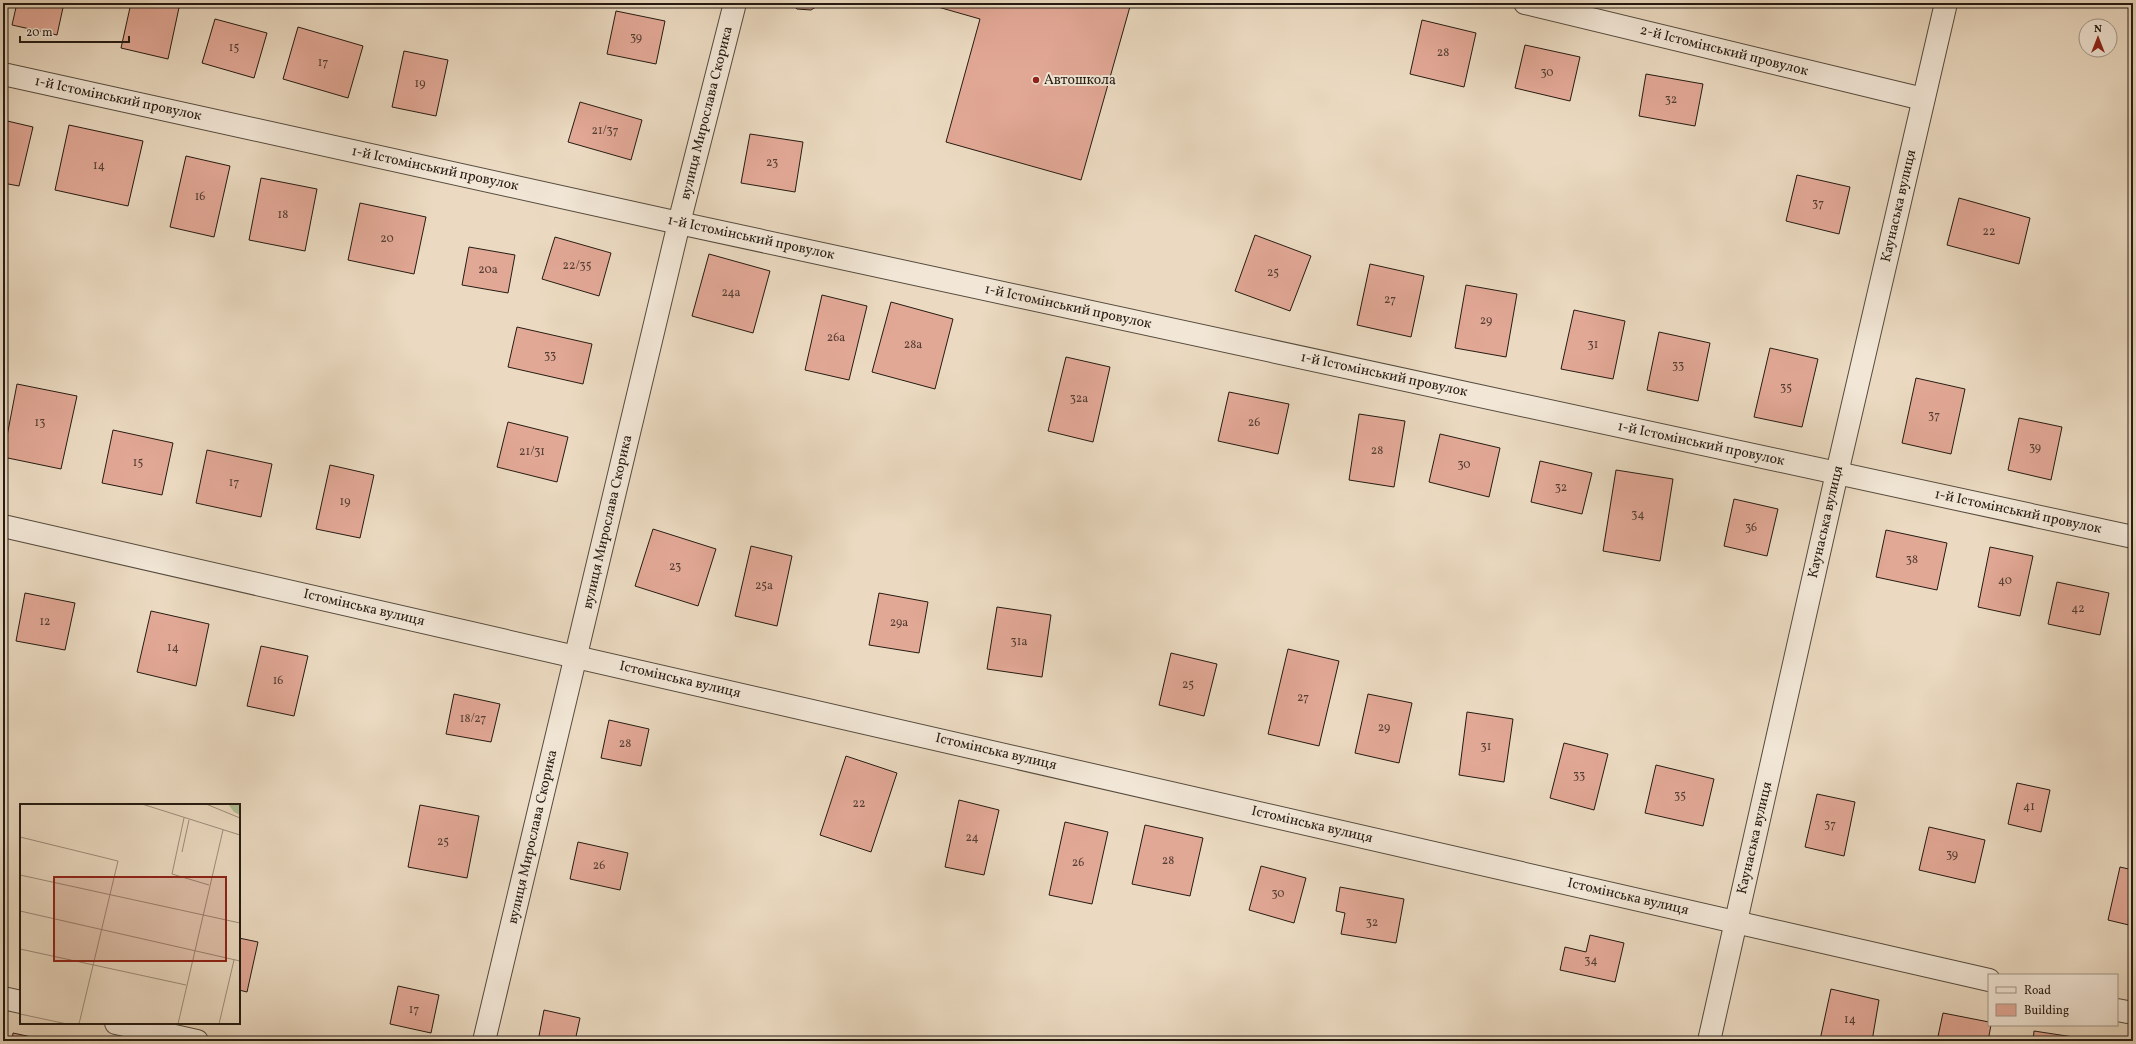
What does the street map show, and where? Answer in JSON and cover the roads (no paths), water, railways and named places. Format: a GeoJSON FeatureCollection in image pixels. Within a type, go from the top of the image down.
{"type":"FeatureCollection","features":[{"type":"Feature","properties":{"kind":"street","name":"вулиця Мирослава Скорика"},"geometry":{"type":"LineString","coordinates":[[484,1041],[679,223],[735,3]]}},
{"type":"Feature","properties":{"kind":"street","name":"2-й Істомінський провулок"},"geometry":{"type":"LineString","coordinates":[[1525,3],[1923,99]]}},
{"type":"Feature","properties":{"kind":"street","name":"Каунаська вулиця"},"geometry":{"type":"LineString","coordinates":[[1709,1041],[1837,473],[1946,3]]}},
{"type":"Feature","properties":{"kind":"street","name":"1-й Істомінський провулок"},"geometry":{"type":"LineString","coordinates":[[3,74],[679,223],[2133,537]]}},
{"type":"Feature","properties":{"kind":"street","name":"Істомінська вулиця"},"geometry":{"type":"LineString","coordinates":[[3,526],[1988,980]]}},
{"type":"Feature","properties":{"kind":"street"},"geometry":{"type":"LineString","coordinates":[[3,998],[20,1002]]}},
{"type":"Feature","properties":{"kind":"street"},"geometry":{"type":"LineString","coordinates":[[2118,1010],[2133,1013]]}},
{"type":"Feature","properties":{"kind":"street"},"geometry":{"type":"LineString","coordinates":[[120,1024],[197,1041]]}},
{"type":"Feature","properties":{"kind":"place","name":"Автошкола"},"geometry":{"type":"Point","coordinates":[1036,80]}}]}
